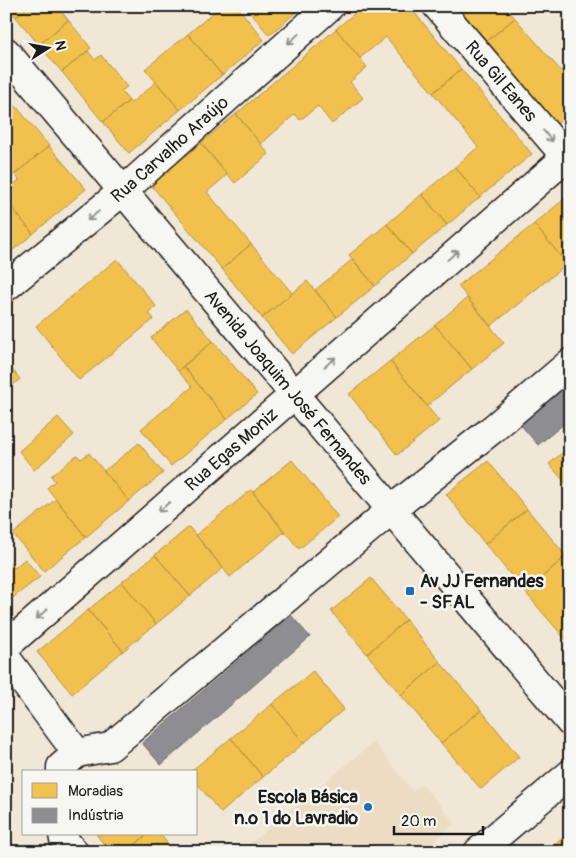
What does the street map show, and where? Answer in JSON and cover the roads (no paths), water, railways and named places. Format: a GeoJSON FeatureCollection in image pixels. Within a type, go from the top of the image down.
{"type":"FeatureCollection","features":[{"type":"Feature","properties":{"kind":"street","name":"Rua Carvalho Araújo"},"geometry":{"type":"LineString","coordinates":[[6,287],[123,191],[330,6]]}},
{"type":"Feature","properties":{"kind":"street","name":"Rua Gil Eanes"},"geometry":{"type":"LineString","coordinates":[[437,6],[568,155]]}},
{"type":"Feature","properties":{"kind":"street","name":"Avenida Joaquim José Fernandes"},"geometry":{"type":"LineString","coordinates":[[6,52],[570,722]]}},
{"type":"Feature","properties":{"kind":"street","name":"Rua Egas Moniz"},"geometry":{"type":"LineString","coordinates":[[6,646],[568,155]]}},
{"type":"Feature","properties":{"kind":"street"},"geometry":{"type":"LineString","coordinates":[[6,658],[69,762],[110,747],[391,510],[494,428],[570,363]]}},
{"type":"Feature","properties":{"kind":"street"},"geometry":{"type":"LineString","coordinates":[[478,852],[570,774]]}},
{"type":"Feature","properties":{"kind":"street"},"geometry":{"type":"LineString","coordinates":[[63,836],[64,840],[74,852]]}},
{"type":"Feature","properties":{"kind":"place","name":"Av JJ Fernandes - SFAL"},"geometry":{"type":"Point","coordinates":[410,591]}},
{"type":"Feature","properties":{"kind":"place","name":"Escola Básica n.º 1 do Lavradio"},"geometry":{"type":"Point","coordinates":[368,807]}}]}
